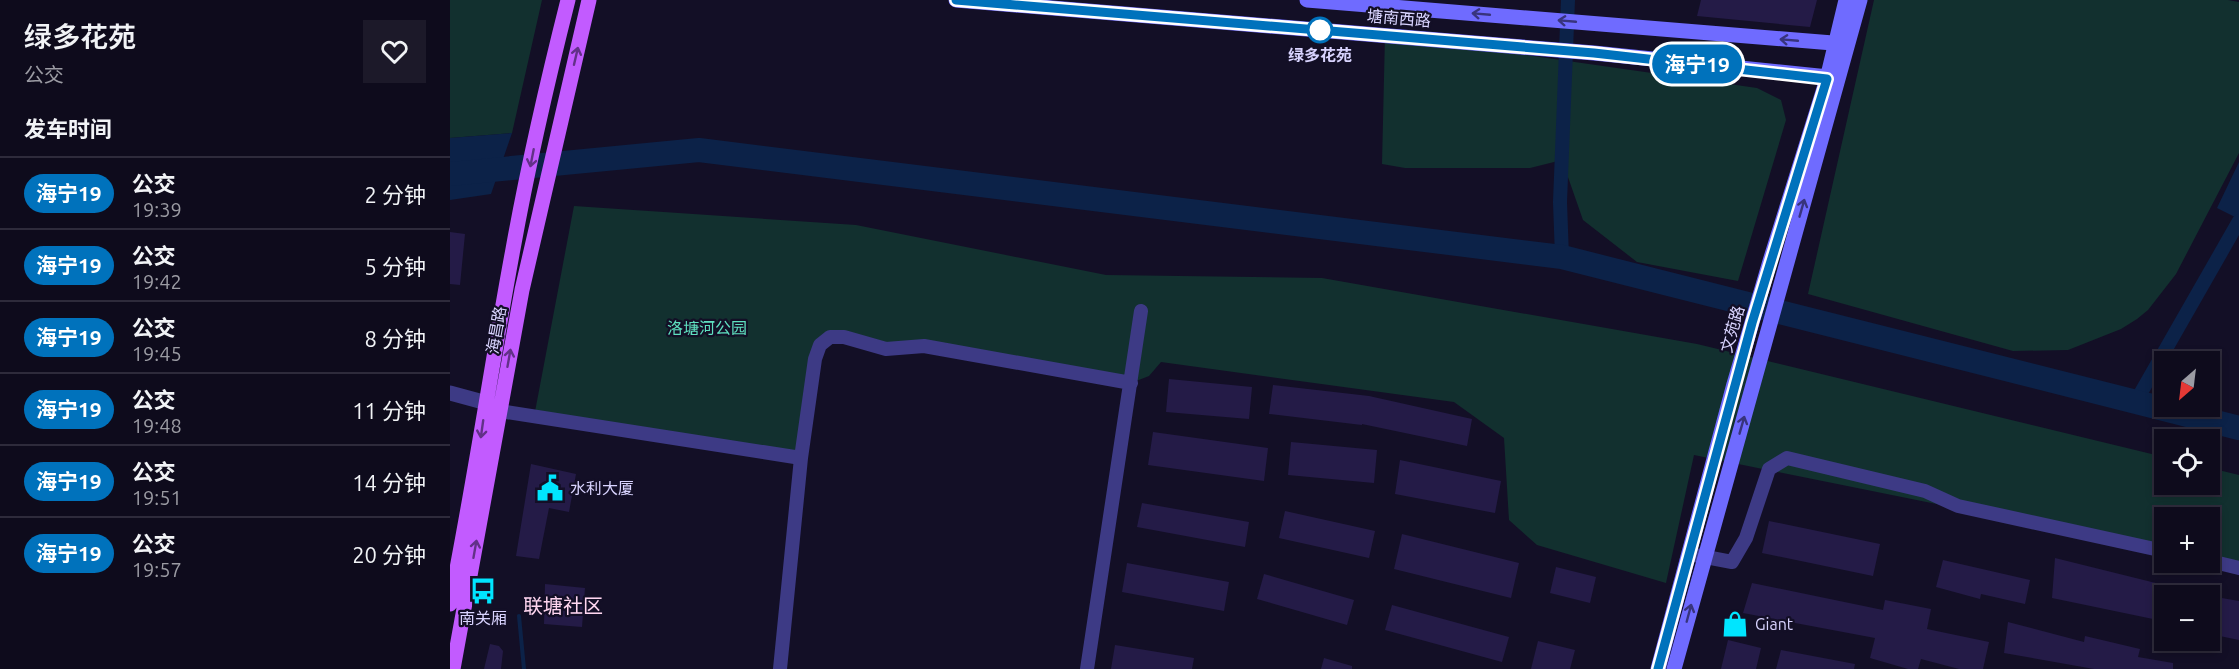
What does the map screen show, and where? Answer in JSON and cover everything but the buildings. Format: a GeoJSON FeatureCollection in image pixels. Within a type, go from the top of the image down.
{"type":"FeatureCollection","features":[{"type":"Feature","properties":{"kind":"main road","name":"海昌路"},"geometry":{"type":"LineString","coordinates":[[453,669],[495,407],[513,247],[543,100],[568,0]]}},
{"type":"Feature","properties":{"kind":"main road","name":"海昌路"},"geometry":{"type":"LineString","coordinates":[[450,604],[589,0]]}},
{"type":"Feature","properties":{"kind":"main road","name":"塘南西路"},"geometry":{"type":"LineString","coordinates":[[956,0],[1036,3],[1594,53],[1832,79]]}},
{"type":"Feature","properties":{"kind":"main road","name":"塘南西路"},"geometry":{"type":"LineString","coordinates":[[1307,0],[1842,44]]}},
{"type":"Feature","properties":{"kind":"main road","name":"文苑路"},"geometry":{"type":"LineString","coordinates":[[1842,44],[1846,0]]}},
{"type":"Feature","properties":{"kind":"main road","name":"文苑路"},"geometry":{"type":"LineString","coordinates":[[1658,669],[1753,389],[1832,79],[1842,44],[1860,0]]}},
{"type":"Feature","properties":{"kind":"main road","name":"文苑路"},"geometry":{"type":"LineString","coordinates":[[1674,669],[1734,384],[1770,261],[1832,79]]}},
{"type":"Feature","properties":{"kind":"street"},"geometry":{"type":"LineString","coordinates":[[1087,669],[1140,311]]}},
{"type":"Feature","properties":{"kind":"street"},"geometry":{"type":"LineString","coordinates":[[780,669],[801,458],[815,359],[820,345],[830,337],[844,337],[886,349],[924,346],[1131,383]]}},
{"type":"Feature","properties":{"kind":"street"},"geometry":{"type":"LineString","coordinates":[[450,393],[495,407],[801,458]]}},
{"type":"Feature","properties":{"kind":"street"},"geometry":{"type":"LineString","coordinates":[[1697,556],[1732,562],[1746,538],[1769,469],[1787,458],[1925,491],[1959,506],[2154,549]]}},
{"type":"Feature","properties":{"kind":"street"},"geometry":{"type":"LineString","coordinates":[[2220,563],[2239,568]]}},
{"type":"Feature","properties":{"kind":"green space"},"geometry":{"type":"Polygon","coordinates":[[[450,0],[542,0],[512,133],[450,138],[450,0]]]}},
{"type":"Feature","properties":{"kind":"green space"},"geometry":{"type":"Polygon","coordinates":[[[1874,0],[2228,0],[2239,2],[2239,153],[2176,274],[2148,310],[2121,329],[2068,350],[2013,351],[1808,294],[1874,0]]]}},
{"type":"Feature","properties":{"kind":"green space"},"geometry":{"type":"Polygon","coordinates":[[[1385,35],[1757,88],[1781,100],[1786,120],[1738,281],[1637,262],[1583,220],[1562,160],[1530,168],[1405,168],[1382,164],[1385,35]]]}},
{"type":"Feature","properties":{"kind":"green space","name":"洛塘河公园"},"geometry":{"type":"Polygon","coordinates":[[[574,206],[856,225],[1106,275],[1322,278],[1697,344],[2154,455],[2154,495],[2220,495],[2220,470],[2239,475],[2239,565],[2220,561],[2220,507],[2154,507],[2154,548],[1694,455],[1666,583],[1537,545],[1509,520],[1504,438],[1454,402],[1161,362],[1149,376],[1131,383],[860,342],[820,345],[801,458],[534,417],[574,206]]]}},
{"type":"Feature","properties":{"kind":"water"},"geometry":{"type":"Polygon","coordinates":[[[512,133],[491,194],[450,200],[450,138],[512,133]]]}},
{"type":"Feature","properties":{"kind":"water"},"geometry":{"type":"Polygon","coordinates":[[[2239,162],[2239,219],[2217,208],[2239,162]]]}},
{"type":"Feature","properties":{"kind":"waterway"},"geometry":{"type":"LineString","coordinates":[[1562,257],[1560,202],[1568,0]]}},
{"type":"Feature","properties":{"kind":"waterway"},"geometry":{"type":"LineString","coordinates":[[450,174],[699,150],[1562,257],[2239,428]]}},
{"type":"Feature","properties":{"kind":"waterway"},"geometry":{"type":"LineString","coordinates":[[2135,403],[2239,221]]}},
{"type":"Feature","properties":{"kind":"waterway"},"geometry":{"type":"LineString","coordinates":[[519,616],[524,669]]}},
{"type":"Feature","properties":{"kind":"bus line","name":"海宁19"},"geometry":{"type":"LineString","coordinates":[[956,0],[1594,53],[1827,79],[1734,384],[1658,669]]}},
{"type":"Feature","properties":{"kind":"place","name":"绿多花苑"},"geometry":{"type":"Point","coordinates":[1320,30]}},
{"type":"Feature","properties":{"kind":"place","name":"水利大厦"},"geometry":{"type":"Point","coordinates":[550,488]}},
{"type":"Feature","properties":{"kind":"place","name":"南关厢"},"geometry":{"type":"Point","coordinates":[483,591]}},
{"type":"Feature","properties":{"kind":"place","name":"Giant"},"geometry":{"type":"Point","coordinates":[1735,624]}},
{"type":"Feature","properties":{"kind":"district","name":"联塘社区"},"geometry":{"type":"Point","coordinates":[563,605]}}]}
